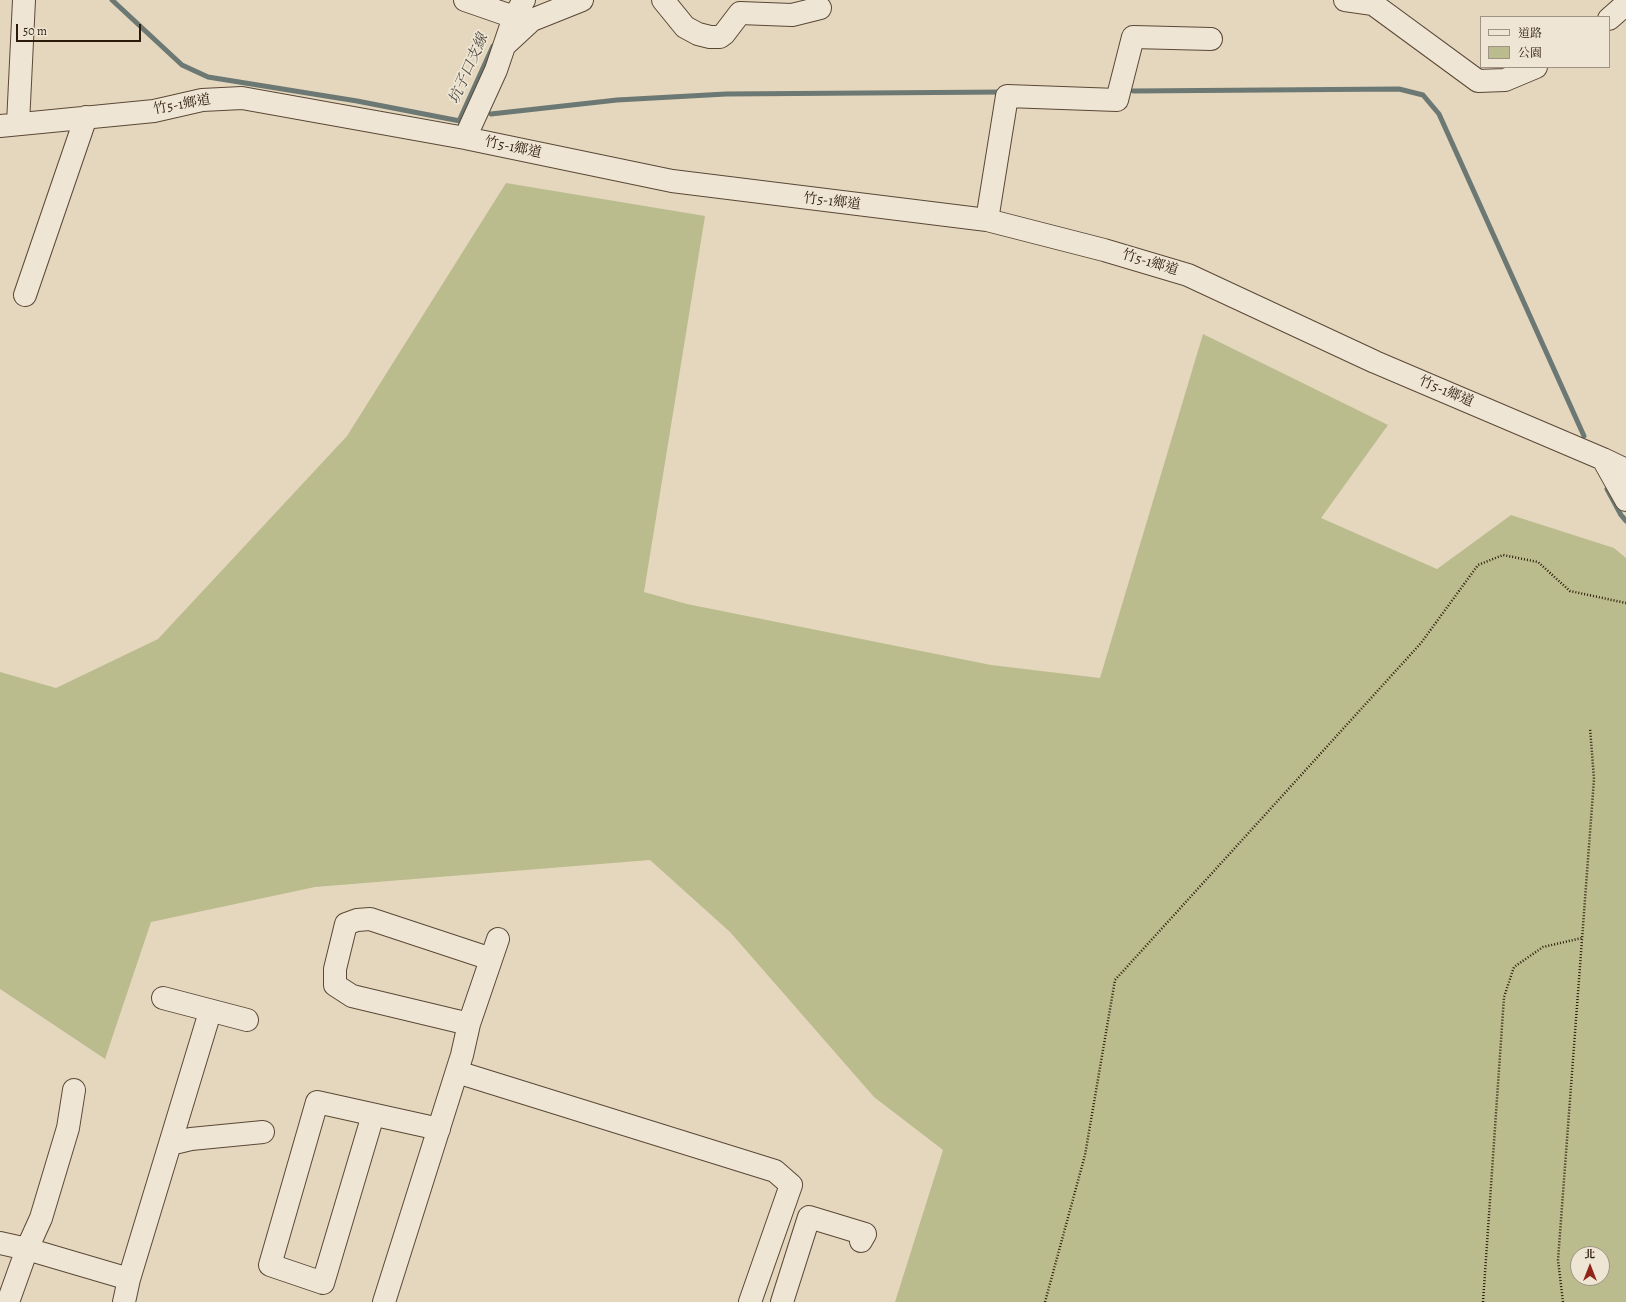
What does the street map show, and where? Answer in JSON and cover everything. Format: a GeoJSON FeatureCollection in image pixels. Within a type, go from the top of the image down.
{"type":"FeatureCollection","features":[{"type":"Feature","properties":{"kind":"street"},"geometry":{"type":"LineString","coordinates":[[9,125],[24,0]]}},
{"type":"Feature","properties":{"kind":"street"},"geometry":{"type":"LineString","coordinates":[[465,0],[519,9],[496,70],[465,138]]}},
{"type":"Feature","properties":{"kind":"street"},"geometry":{"type":"LineString","coordinates":[[504,46],[522,32],[532,20],[582,0]]}},
{"type":"Feature","properties":{"kind":"street"},"geometry":{"type":"LineString","coordinates":[[663,0],[685,27],[698,34],[710,37],[720,37],[724,34],[740,13],[792,15],[820,8]]}},
{"type":"Feature","properties":{"kind":"street"},"geometry":{"type":"LineString","coordinates":[[1345,0],[1373,4],[1478,81],[1505,80],[1534,68]]}},
{"type":"Feature","properties":{"kind":"street"},"geometry":{"type":"LineString","coordinates":[[1610,18],[1626,4]]}},
{"type":"Feature","properties":{"kind":"street"},"geometry":{"type":"LineString","coordinates":[[987,220],[1007,96],[1117,100],[1133,37],[1212,39]]}},
{"type":"Feature","properties":{"kind":"street","name":"竹5-1鄉道"},"geometry":{"type":"LineString","coordinates":[[9,125],[154,111],[202,100],[242,98],[465,138],[672,181],[987,220],[1104,250],[1188,275],[1375,362],[1626,470]]}},
{"type":"Feature","properties":{"kind":"street"},"geometry":{"type":"LineString","coordinates":[[25,295],[86,117]]}},
{"type":"Feature","properties":{"kind":"street"},"geometry":{"type":"LineString","coordinates":[[1603,459],[1626,500]]}},
{"type":"Feature","properties":{"kind":"street"},"geometry":{"type":"LineString","coordinates":[[469,1024],[352,996],[335,985],[335,969],[346,924],[357,920],[370,919],[491,959]]}},
{"type":"Feature","properties":{"kind":"street"},"geometry":{"type":"LineString","coordinates":[[384,1302],[457,1072],[469,1024],[498,939]]}},
{"type":"Feature","properties":{"kind":"street"},"geometry":{"type":"LineString","coordinates":[[163,998],[210,1012],[247,1020]]}},
{"type":"Feature","properties":{"kind":"street"},"geometry":{"type":"LineString","coordinates":[[124,1302],[129,1279],[210,1012]]}},
{"type":"Feature","properties":{"kind":"street"},"geometry":{"type":"LineString","coordinates":[[457,1072],[775,1171],[791,1185],[750,1302]]}},
{"type":"Feature","properties":{"kind":"street"},"geometry":{"type":"LineString","coordinates":[[8,1302],[27,1248],[41,1218],[68,1128],[74,1090]]}},
{"type":"Feature","properties":{"kind":"street"},"geometry":{"type":"LineString","coordinates":[[373,1115],[323,1283],[270,1265],[317,1102],[439,1129]]}},
{"type":"Feature","properties":{"kind":"street"},"geometry":{"type":"LineString","coordinates":[[170,1144],[191,1138],[263,1132]]}},
{"type":"Feature","properties":{"kind":"street"},"geometry":{"type":"LineString","coordinates":[[782,1302],[809,1217],[865,1234],[861,1241]]}},
{"type":"Feature","properties":{"kind":"street"},"geometry":{"type":"LineString","coordinates":[[0,1243],[27,1248],[129,1279]]}},
{"type":"Feature","properties":{"kind":"path"},"geometry":{"type":"LineString","coordinates":[[1045,1302],[1085,1155],[1115,980],[1421,643],[1478,565],[1503,555],[1538,562],[1570,591],[1626,603]]}},
{"type":"Feature","properties":{"kind":"path"},"geometry":{"type":"LineString","coordinates":[[1563,1302],[1558,1260],[1594,779],[1590,728]]}},
{"type":"Feature","properties":{"kind":"path"},"geometry":{"type":"LineString","coordinates":[[1483,1302],[1504,997],[1514,967],[1544,947],[1582,938]]}},
{"type":"Feature","properties":{"kind":"green space"},"geometry":{"type":"Polygon","coordinates":[[[506,183],[705,216],[644,592],[687,604],[991,665],[1100,678],[1203,334],[1388,425],[1321,518],[1437,569],[1511,515],[1614,548],[1626,558],[1626,1302],[895,1302],[943,1150],[874,1097],[730,932],[650,860],[315,887],[151,922],[105,1059],[0,989],[0,672],[56,688],[158,639],[347,436],[506,183]]]}},
{"type":"Feature","properties":{"kind":"waterway"},"geometry":{"type":"LineString","coordinates":[[112,0],[182,65],[208,77],[357,101],[460,121]]}},
{"type":"Feature","properties":{"kind":"waterway","name":"坑子口支線"},"geometry":{"type":"LineString","coordinates":[[459,121],[493,46]]}},
{"type":"Feature","properties":{"kind":"waterway"},"geometry":{"type":"LineString","coordinates":[[1133,91],[1399,89],[1423,95],[1439,114],[1584,436]]}},
{"type":"Feature","properties":{"kind":"waterway"},"geometry":{"type":"LineString","coordinates":[[491,114],[617,100],[726,94],[1004,92]]}},
{"type":"Feature","properties":{"kind":"waterway"},"geometry":{"type":"LineString","coordinates":[[1607,489],[1621,515],[1626,521]]}}]}
